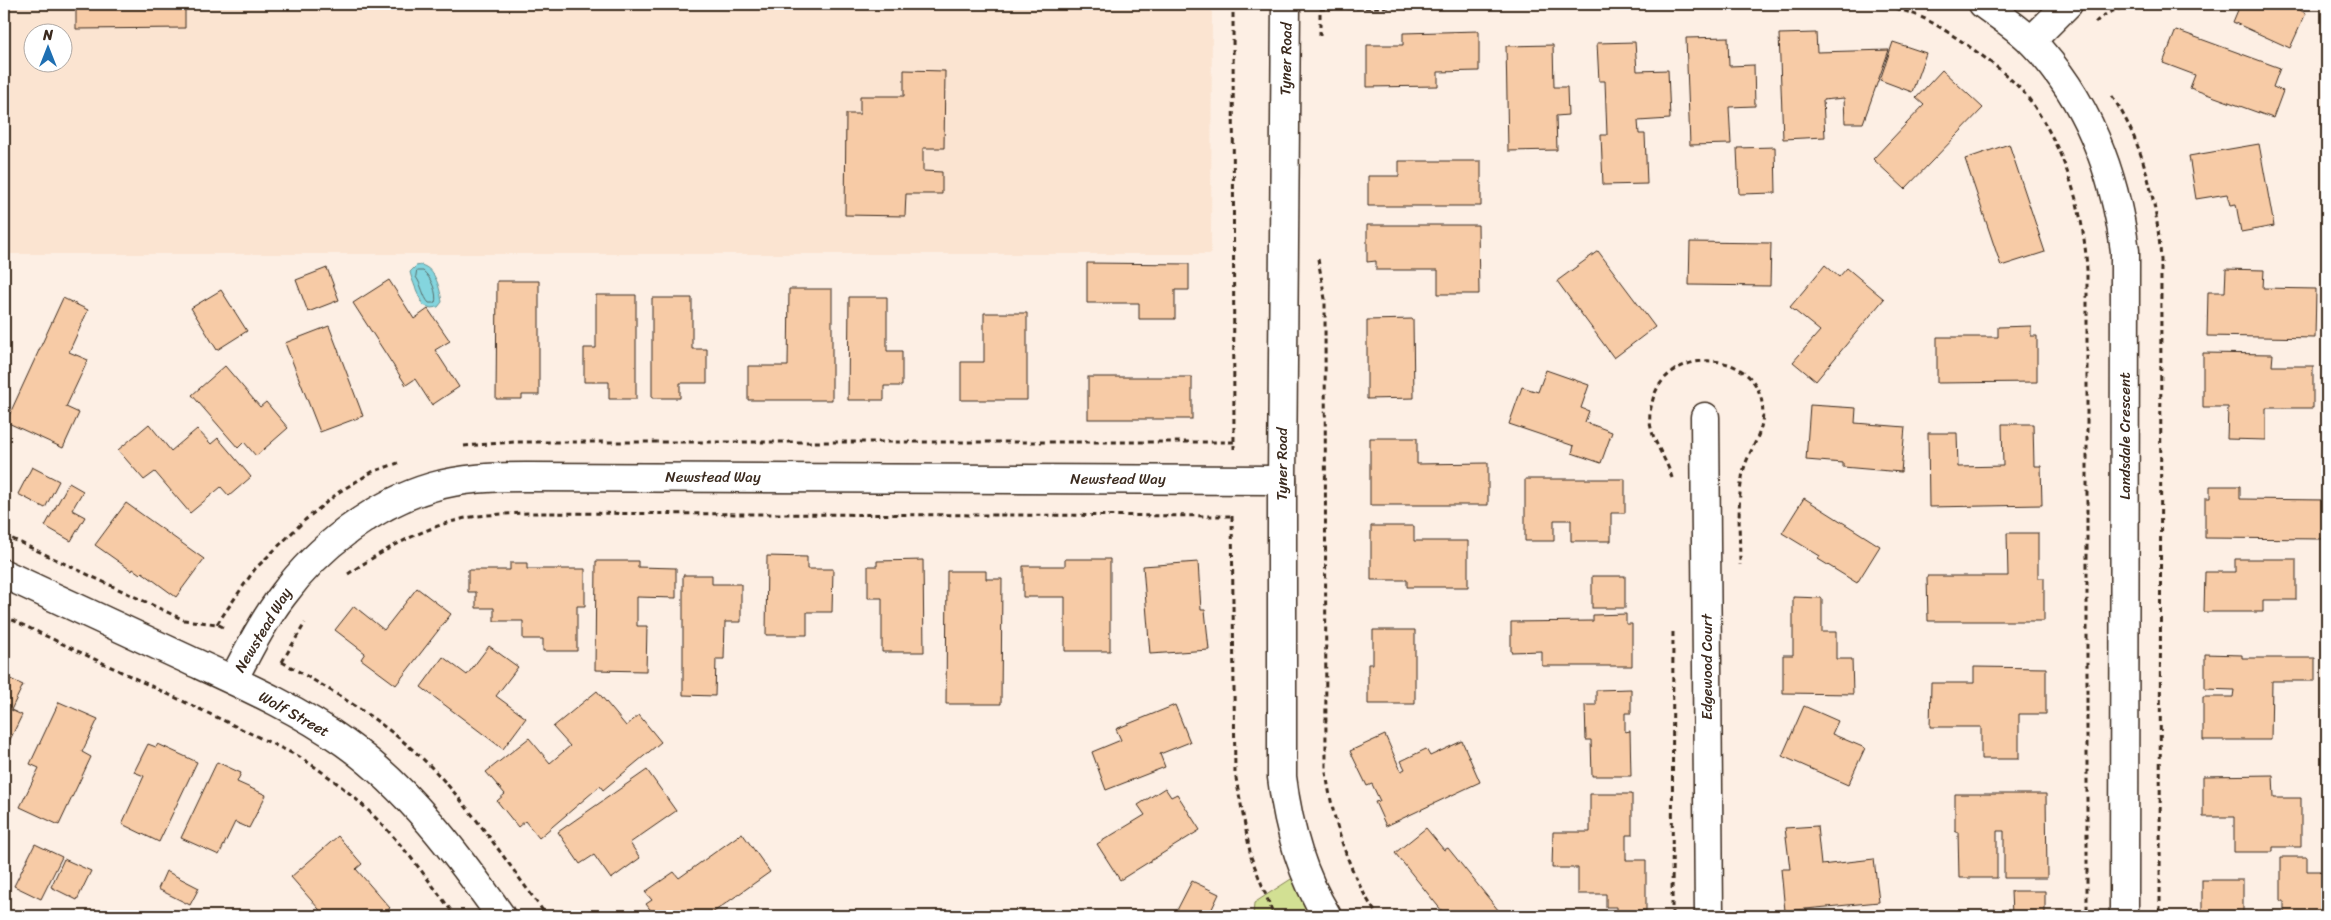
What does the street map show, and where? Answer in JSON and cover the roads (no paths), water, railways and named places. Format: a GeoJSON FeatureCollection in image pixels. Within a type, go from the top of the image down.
{"type":"FeatureCollection","features":[{"type":"Feature","properties":{"kind":"street","name":"Tyner Road"},"geometry":{"type":"LineString","coordinates":[[1286,4],[1282,480],[1282,777],[1286,810],[1294,842],[1318,900],[1327,916]]}},
{"type":"Feature","properties":{"kind":"street","name":"Landsdale Crescent"},"geometry":{"type":"LineString","coordinates":[[1983,4],[2031,40],[2053,66],[2102,152],[2120,214],[2125,251],[2124,916]]}},
{"type":"Feature","properties":{"kind":"street"},"geometry":{"type":"LineString","coordinates":[[2031,40],[2068,4]]}},
{"type":"Feature","properties":{"kind":"street","name":"Edgewood Court"},"geometry":{"type":"LineString","coordinates":[[1705,418],[1709,916]]}},
{"type":"Feature","properties":{"kind":"street","name":"Newstead Way"},"geometry":{"type":"LineString","coordinates":[[233,680],[266,619],[295,578],[311,560],[375,513],[413,494],[441,485],[485,478],[526,476],[1282,480]]}},
{"type":"Feature","properties":{"kind":"street","name":"Wolf Street"},"geometry":{"type":"LineString","coordinates":[[4,574],[233,680],[311,722],[345,743],[376,769],[433,827],[501,916]]}},
{"type":"Feature","properties":{"kind":"water"},"geometry":{"type":"Polygon","coordinates":[[[421,265],[434,275],[442,302],[438,307],[431,308],[423,305],[416,288],[410,272],[416,266],[421,265]]]}}]}
